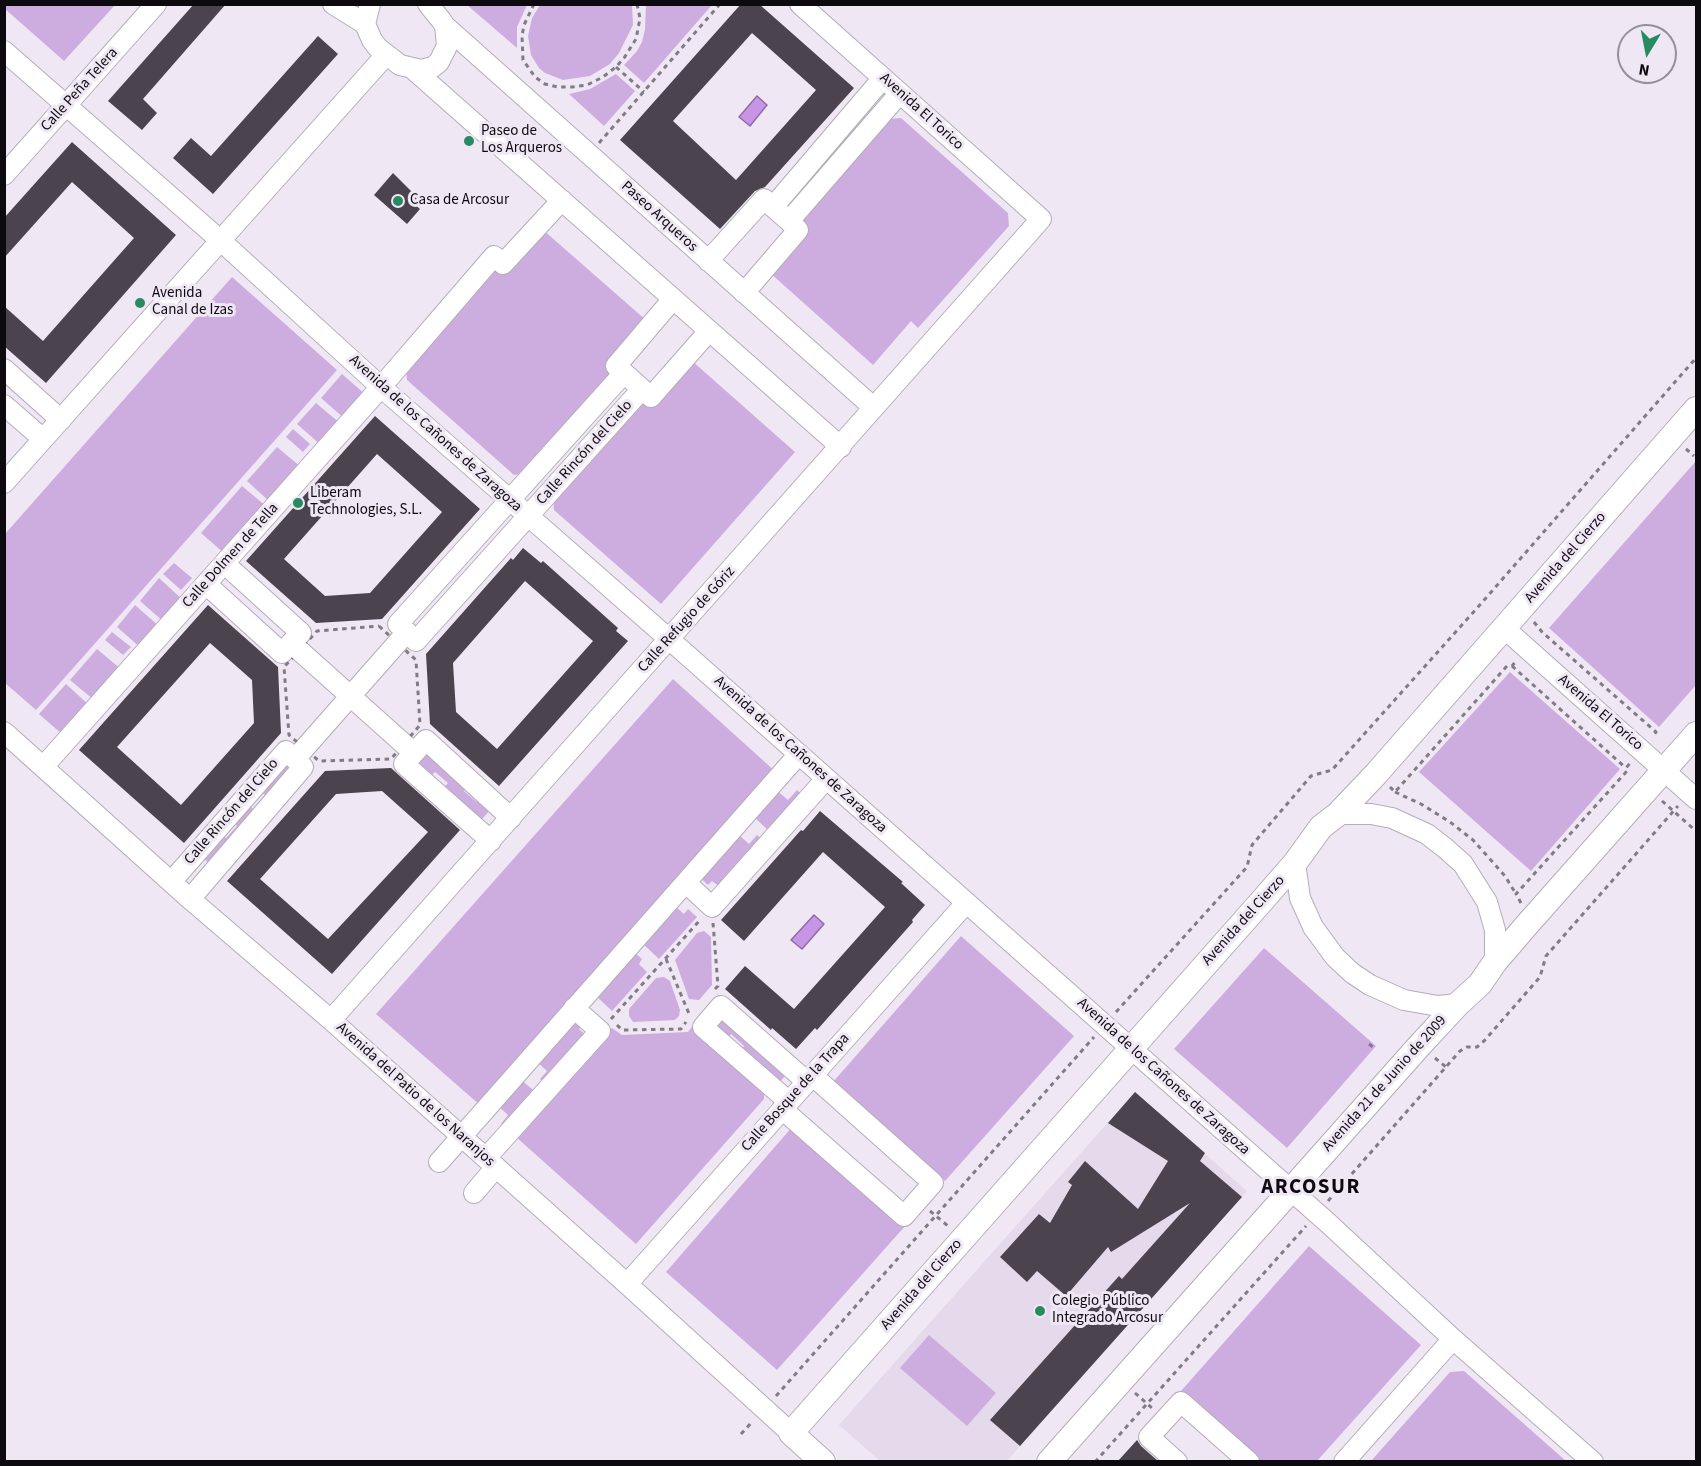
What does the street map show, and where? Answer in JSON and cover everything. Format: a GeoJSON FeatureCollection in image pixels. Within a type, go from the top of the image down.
{"type":"FeatureCollection","features":[{"type":"Feature","properties":{"kind":"main road","name":"Avenida del Cierzo"},"geometry":{"type":"LineString","coordinates":[[791,1433],[1295,863],[1321,827],[1338,814],[1376,774],[1696,409]]}},
{"type":"Feature","properties":{"kind":"main road","name":"Avenida 21 de Junio de 2009"},"geometry":{"type":"LineString","coordinates":[[1049,1461],[1458,1004],[1480,984],[1534,917],[1696,734]]}},
{"type":"Feature","properties":{"kind":"main road","name":"Avenida del Patio de los Naranjos"},"geometry":{"type":"LineString","coordinates":[[791,1433],[823,1461]]}},
{"type":"Feature","properties":{"kind":"street","name":"Calle Peña Telera"},"geometry":{"type":"LineString","coordinates":[[4,175],[156,4]]}},
{"type":"Feature","properties":{"kind":"street"},"geometry":{"type":"LineString","coordinates":[[333,4],[368,14],[372,40],[386,55],[400,65],[414,70],[841,447]]}},
{"type":"Feature","properties":{"kind":"street","name":"Avenida El Torico"},"geometry":{"type":"LineString","coordinates":[[800,4],[1041,219]]}},
{"type":"Feature","properties":{"kind":"street"},"geometry":{"type":"LineString","coordinates":[[414,70],[427,69],[439,62],[447,46],[436,12]]}},
{"type":"Feature","properties":{"kind":"street","name":"Paseo Arqueros"},"geometry":{"type":"LineString","coordinates":[[436,12],[589,155],[873,407]]}},
{"type":"Feature","properties":{"kind":"street","name":"Avenida de los Cañones de Zaragoza"},"geometry":{"type":"LineString","coordinates":[[4,51],[220,240],[381,387],[799,754],[1290,1190],[1453,1339],[1593,1461]]}},
{"type":"Feature","properties":{"kind":"street"},"geometry":{"type":"LineString","coordinates":[[4,483],[386,55]]}},
{"type":"Feature","properties":{"kind":"street"},"geometry":{"type":"LineString","coordinates":[[773,207],[883,78]]}},
{"type":"Feature","properties":{"kind":"street"},"geometry":{"type":"LineString","coordinates":[[789,221],[900,93]]}},
{"type":"Feature","properties":{"kind":"street"},"geometry":{"type":"LineString","coordinates":[[708,261],[764,199],[789,221],[798,230],[744,293]]}},
{"type":"Feature","properties":{"kind":"street","name":"Calle Dolmen de Tella"},"geometry":{"type":"LineString","coordinates":[[43,767],[225,564],[494,256],[503,264],[562,200]]}},
{"type":"Feature","properties":{"kind":"street","name":"Calle Refugio de Góriz"},"geometry":{"type":"LineString","coordinates":[[331,1020],[1041,219]]}},
{"type":"Feature","properties":{"kind":"street"},"geometry":{"type":"LineString","coordinates":[[624,373],[616,366],[673,299]]}},
{"type":"Feature","properties":{"kind":"street","name":"Calle Rincón del Cielo"},"geometry":{"type":"LineString","coordinates":[[642,389],[416,641],[398,624],[624,373],[642,389],[651,397],[710,331]]}},
{"type":"Feature","properties":{"kind":"street"},"geometry":{"type":"LineString","coordinates":[[4,369],[61,420]]}},
{"type":"Feature","properties":{"kind":"street"},"geometry":{"type":"LineString","coordinates":[[4,405],[43,440]]}},
{"type":"Feature","properties":{"kind":"street"},"geometry":{"type":"LineString","coordinates":[[206,584],[282,653],[300,633],[225,564]]}},
{"type":"Feature","properties":{"kind":"street","name":"Avenida El Torico"},"geometry":{"type":"LineString","coordinates":[[1512,619],[1527,649],[1664,770],[1688,802]]}},
{"type":"Feature","properties":{"kind":"street","name":"Calle Rincón del Cielo"},"geometry":{"type":"LineString","coordinates":[[295,759],[407,632]]}},
{"type":"Feature","properties":{"kind":"street"},"geometry":{"type":"LineString","coordinates":[[291,643],[414,753]]}},
{"type":"Feature","properties":{"kind":"street","name":"Avenida del Patio de los Naranjos"},"geometry":{"type":"LineString","coordinates":[[4,732],[190,899],[462,1136],[791,1433]]}},
{"type":"Feature","properties":{"kind":"street"},"geometry":{"type":"LineString","coordinates":[[491,841],[404,764],[414,753],[426,740],[512,818]]}},
{"type":"Feature","properties":{"kind":"street","name":"Calle Rincón del Cielo"},"geometry":{"type":"LineString","coordinates":[[171,882],[286,751],[303,766],[190,899]]}},
{"type":"Feature","properties":{"kind":"street"},"geometry":{"type":"LineString","coordinates":[[439,1162],[799,754]]}},
{"type":"Feature","properties":{"kind":"street"},"geometry":{"type":"LineString","coordinates":[[686,882],[712,907],[826,779]]}},
{"type":"Feature","properties":{"kind":"street"},"geometry":{"type":"LineString","coordinates":[[1338,814],[1371,814],[1392,818],[1427,834],[1463,864],[1478,884],[1487,902],[1495,930],[1495,963]]}},
{"type":"Feature","properties":{"kind":"street"},"geometry":{"type":"LineString","coordinates":[[1295,863],[1300,898],[1313,927],[1335,957],[1352,973],[1388,995],[1404,1000],[1430,1005],[1458,1004]]}},
{"type":"Feature","properties":{"kind":"street","name":"Calle Bosque de la Trapa"},"geometry":{"type":"LineString","coordinates":[[627,1284],[966,903]]}},
{"type":"Feature","properties":{"kind":"street"},"geometry":{"type":"LineString","coordinates":[[721,1006],[933,1183],[903,1216],[697,1022],[721,1006]]}},
{"type":"Feature","properties":{"kind":"street"},"geometry":{"type":"LineString","coordinates":[[474,1193],[491,1163],[606,1026],[574,1008]]}},
{"type":"Feature","properties":{"kind":"street"},"geometry":{"type":"LineString","coordinates":[[1344,1461],[1453,1339]]}},
{"type":"Feature","properties":{"kind":"street"},"geometry":{"type":"LineString","coordinates":[[1177,1461],[1149,1437],[1181,1402],[1249,1461]]}},
{"type":"Feature","properties":{"kind":"path"},"geometry":{"type":"LineString","coordinates":[[534,4],[524,25],[523,60],[535,77],[544,84],[558,87],[587,84],[603,77],[616,67],[636,39],[640,18],[637,4]]}},
{"type":"Feature","properties":{"kind":"path"},"geometry":{"type":"LineString","coordinates":[[589,155],[720,4]]}},
{"type":"Feature","properties":{"kind":"path"},"geometry":{"type":"LineString","coordinates":[[616,67],[644,92]]}},
{"type":"Feature","properties":{"kind":"path"},"geometry":{"type":"LineString","coordinates":[[741,1434],[1247,867],[1252,845],[1311,776],[1332,770],[1696,358]]}},
{"type":"Feature","properties":{"kind":"path"},"geometry":{"type":"LineString","coordinates":[[1512,619],[1656,732],[1626,768],[1627,771],[1516,894]]}},
{"type":"Feature","properties":{"kind":"path"},"geometry":{"type":"LineString","coordinates":[[1395,792],[1507,666],[1512,666],[1527,649]]}},
{"type":"Feature","properties":{"kind":"path"},"geometry":{"type":"LineString","coordinates":[[1512,666],[1626,768]]}},
{"type":"Feature","properties":{"kind":"path"},"geometry":{"type":"LineString","coordinates":[[1376,774],[1395,792],[1421,804],[1473,840],[1505,876],[1524,908],[1534,917]]}},
{"type":"Feature","properties":{"kind":"path"},"geometry":{"type":"LineString","coordinates":[[1095,1461],[1460,1051],[1467,1047],[1477,1047],[1484,1041],[1540,977],[1546,957],[1688,802]]}},
{"type":"Feature","properties":{"kind":"path"},"geometry":{"type":"LineString","coordinates":[[666,958],[697,1022],[681,1029],[622,1030],[606,1026],[666,958],[712,907]]}},
{"type":"Feature","properties":{"kind":"path"},"geometry":{"type":"LineString","coordinates":[[711,993],[718,986],[712,907]]}},
{"type":"Feature","properties":{"kind":"path"},"geometry":{"type":"LineString","coordinates":[[1369,1044],[1374,1048]]}},
{"type":"Feature","properties":{"kind":"path"},"geometry":{"type":"LineString","coordinates":[[918,1200],[962,1239]]}},
{"type":"Feature","properties":{"kind":"path"},"geometry":{"type":"LineString","coordinates":[[1121,1381],[1165,1420]]}},
{"type":"Feature","properties":{"kind":"shaded area"},"geometry":{"type":"Polygon","coordinates":[[[5,4],[115,5],[64,61],[5,9],[5,4]]]}},
{"type":"Feature","properties":{"kind":"shaded area"},"geometry":{"type":"Polygon","coordinates":[[[467,5],[527,5],[517,27],[517,48],[467,5]]]}},
{"type":"Feature","properties":{"kind":"shaded area"},"geometry":{"type":"Polygon","coordinates":[[[540,5],[632,5],[633,25],[619,53],[610,64],[590,76],[563,80],[545,73],[531,55],[528,36],[532,18],[540,5]]]}},
{"type":"Feature","properties":{"kind":"shaded area"},"geometry":{"type":"Polygon","coordinates":[[[646,5],[712,5],[644,83],[624,65],[642,42],[646,5]]]}},
{"type":"Feature","properties":{"kind":"shaded area"},"geometry":{"type":"Polygon","coordinates":[[[616,74],[635,91],[604,126],[569,94],[590,89],[616,74]]]}},
{"type":"Feature","properties":{"kind":"shaded area"},"geometry":{"type":"Polygon","coordinates":[[[757,96],[767,105],[750,126],[739,117],[757,96]]]}},
{"type":"Feature","properties":{"kind":"shaded area"},"geometry":{"type":"Polygon","coordinates":[[[901,118],[1008,213],[1009,226],[918,328],[911,321],[873,365],[769,272],[799,221],[888,119],[901,118]]]}},
{"type":"Feature","properties":{"kind":"shaded area"},"geometry":{"type":"Polygon","coordinates":[[[542,229],[647,321],[616,373],[527,473],[514,475],[407,380],[406,366],[496,266],[542,229]]]}},
{"type":"Feature","properties":{"kind":"shaded area"},"geometry":{"type":"Polygon","coordinates":[[[232,277],[337,370],[36,710],[5,683],[5,534],[232,277]]]}},
{"type":"Feature","properties":{"kind":"shaded area"},"geometry":{"type":"Polygon","coordinates":[[[691,360],[795,452],[661,604],[554,510],[553,496],[643,396],[691,360]]]}},
{"type":"Feature","properties":{"kind":"shaded area"},"geometry":{"type":"Polygon","coordinates":[[[342,374],[366,395],[345,419],[321,398],[342,374]]]}},
{"type":"Feature","properties":{"kind":"shaded area"},"geometry":{"type":"Polygon","coordinates":[[[316,403],[341,424],[322,446],[297,424],[316,403]]]}},
{"type":"Feature","properties":{"kind":"shaded area"},"geometry":{"type":"Polygon","coordinates":[[[293,429],[310,444],[303,452],[286,437],[293,429]]]}},
{"type":"Feature","properties":{"kind":"shaded area"},"geometry":{"type":"Polygon","coordinates":[[[277,447],[301,467],[270,502],[247,481],[277,447]]]}},
{"type":"Feature","properties":{"kind":"shaded area"},"geometry":{"type":"Polygon","coordinates":[[[1696,461],[1696,685],[1659,727],[1549,628],[1696,461]]]}},
{"type":"Feature","properties":{"kind":"shaded area"},"geometry":{"type":"Polygon","coordinates":[[[242,486],[267,507],[225,554],[201,533],[242,486]]]}},
{"type":"Feature","properties":{"kind":"shaded area"},"geometry":{"type":"Polygon","coordinates":[[[174,563],[192,578],[181,590],[163,574],[174,563]]]}},
{"type":"Feature","properties":{"kind":"shaded area"},"geometry":{"type":"Polygon","coordinates":[[[159,578],[183,600],[164,622],[140,601],[159,578]]]}},
{"type":"Feature","properties":{"kind":"shaded area"},"geometry":{"type":"Polygon","coordinates":[[[135,605],[160,627],[141,648],[117,627],[135,605]]]}},
{"type":"Feature","properties":{"kind":"shaded area"},"geometry":{"type":"Polygon","coordinates":[[[112,632],[131,647],[123,655],[105,640],[112,632]]]}},
{"type":"Feature","properties":{"kind":"shaded area"},"geometry":{"type":"Polygon","coordinates":[[[97,649],[122,670],[94,700],[70,680],[97,649]]]}},
{"type":"Feature","properties":{"kind":"shaded area"},"geometry":{"type":"Polygon","coordinates":[[[1510,672],[1620,769],[1531,871],[1419,772],[1510,672]]]}},
{"type":"Feature","properties":{"kind":"shaded area"},"geometry":{"type":"Polygon","coordinates":[[[673,679],[777,773],[481,1106],[376,1014],[673,679]]]}},
{"type":"Feature","properties":{"kind":"shaded area"},"geometry":{"type":"Polygon","coordinates":[[[66,684],[90,706],[63,735],[39,714],[66,684]]]}},
{"type":"Feature","properties":{"kind":"shaded area"},"geometry":{"type":"Polygon","coordinates":[[[428,751],[468,786],[464,791],[477,802],[481,798],[492,808],[481,820],[444,787],[448,783],[435,772],[431,776],[417,763],[428,751]]]}},
{"type":"Feature","properties":{"kind":"shaded area"},"geometry":{"type":"Polygon","coordinates":[[[287,762],[295,769],[269,799],[261,791],[287,762]]]}},
{"type":"Feature","properties":{"kind":"shaded area"},"geometry":{"type":"Polygon","coordinates":[[[776,790],[788,800],[797,790],[803,795],[771,833],[753,816],[776,790]]]}},
{"type":"Feature","properties":{"kind":"shaded area"},"geometry":{"type":"Polygon","coordinates":[[[249,805],[256,812],[211,865],[202,857],[222,835],[226,838],[237,826],[234,822],[249,805]]]}},
{"type":"Feature","properties":{"kind":"shaded area"},"geometry":{"type":"Polygon","coordinates":[[[738,834],[749,844],[757,835],[763,840],[720,887],[712,881],[708,885],[699,877],[738,834]]]}},
{"type":"Feature","properties":{"kind":"shaded area"},"geometry":{"type":"Polygon","coordinates":[[[675,906],[684,914],[688,909],[697,917],[659,959],[642,943],[675,906]]]}},
{"type":"Feature","properties":{"kind":"shaded area"},"geometry":{"type":"Polygon","coordinates":[[[814,915],[824,924],[802,949],[791,940],[814,915]]]}},
{"type":"Feature","properties":{"kind":"shaded area"},"geometry":{"type":"Polygon","coordinates":[[[704,931],[711,937],[712,985],[699,1000],[689,999],[675,960],[697,933],[704,931]]]}},
{"type":"Feature","properties":{"kind":"shaded area"},"geometry":{"type":"Polygon","coordinates":[[[961,936],[1074,1036],[945,1181],[833,1082],[961,936]]]}},
{"type":"Feature","properties":{"kind":"shaded area"},"geometry":{"type":"Polygon","coordinates":[[[1264,948],[1376,1046],[1287,1148],[1174,1049],[1264,948]]]}},
{"type":"Feature","properties":{"kind":"shaded area"},"geometry":{"type":"Polygon","coordinates":[[[634,952],[642,959],[639,964],[647,972],[612,1011],[595,995],[634,952]]]}},
{"type":"Feature","properties":{"kind":"shaded area"},"geometry":{"type":"Polygon","coordinates":[[[664,977],[670,981],[680,1010],[679,1016],[675,1020],[633,1022],[629,1016],[629,1009],[656,978],[664,977]]]}},
{"type":"Feature","properties":{"kind":"shaded area"},"geometry":{"type":"Polygon","coordinates":[[[726,1016],[763,1049],[759,1053],[773,1066],[777,1061],[789,1071],[779,1083],[741,1050],[744,1046],[731,1034],[728,1038],[716,1027],[726,1016]]]}},
{"type":"Feature","properties":{"kind":"shaded area"},"geometry":{"type":"Polygon","coordinates":[[[574,1017],[583,1025],[579,1029],[588,1037],[546,1085],[540,1079],[547,1071],[536,1061],[574,1017]]]}},
{"type":"Feature","properties":{"kind":"shaded area"},"geometry":{"type":"Polygon","coordinates":[[[694,1024],[764,1086],[764,1099],[636,1244],[516,1137],[612,1028],[622,1035],[688,1032],[694,1024]]]}},
{"type":"Feature","properties":{"kind":"shaded area"},"geometry":{"type":"Polygon","coordinates":[[[520,1079],[538,1094],[507,1129],[501,1124],[508,1115],[497,1105],[520,1079]]]}},
{"type":"Feature","properties":{"kind":"shaded area","name":"Colegio Público Integrado Arcosur"},"geometry":{"type":"Polygon","coordinates":[[[1135,1092],[1247,1191],[1007,1461],[880,1461],[839,1425],[1135,1092]]]}},
{"type":"Feature","properties":{"kind":"shaded area"},"geometry":{"type":"Polygon","coordinates":[[[793,1126],[906,1225],[777,1370],[666,1272],[793,1126]]]}},
{"type":"Feature","properties":{"kind":"shaded area"},"geometry":{"type":"Polygon","coordinates":[[[1309,1246],[1421,1345],[1317,1461],[1260,1461],[1181,1391],[1309,1246]]]}},
{"type":"Feature","properties":{"kind":"shaded area"},"geometry":{"type":"Polygon","coordinates":[[[929,1335],[996,1393],[967,1426],[900,1368],[929,1335]]]}},
{"type":"Feature","properties":{"kind":"shaded area"},"geometry":{"type":"Polygon","coordinates":[[[1464,1371],[1566,1461],[1371,1461],[1450,1372],[1464,1371]]]}},
{"type":"Feature","properties":{"kind":"building"},"geometry":{"type":"Polygon","coordinates":[[[194,4],[226,4],[143,99],[157,113],[142,130],[108,101],[194,4]]]}},
{"type":"Feature","properties":{"kind":"building"},"geometry":{"type":"Polygon","coordinates":[[[741,4],[759,4],[854,88],[765,187],[755,191],[720,229],[620,140],[741,4]],[[752,33],[673,121],[736,180],[816,90],[752,33]]]}},
{"type":"Feature","properties":{"kind":"building"},"geometry":{"type":"Polygon","coordinates":[[[318,36],[338,54],[213,194],[173,158],[191,138],[211,156],[318,36]]]}},
{"type":"Feature","properties":{"kind":"building"},"geometry":{"type":"Polygon","coordinates":[[[72,142],[176,235],[46,383],[4,346],[4,306],[43,341],[134,238],[72,182],[4,258],[4,218],[72,142]]]}},
{"type":"Feature","properties":{"kind":"building","name":"Casa de Arcosur"},"geometry":{"type":"Polygon","coordinates":[[[393,173],[418,198],[413,203],[420,209],[407,224],[374,195],[393,173]]]}},
{"type":"Feature","properties":{"kind":"building"},"geometry":{"type":"Polygon","coordinates":[[[375,416],[480,509],[382,619],[316,623],[246,561],[375,416]],[[377,454],[284,559],[325,596],[370,593],[442,512],[377,454]]]}},
{"type":"Feature","properties":{"kind":"building"},"geometry":{"type":"Polygon","coordinates":[[[523,548],[541,563],[543,561],[618,628],[616,631],[628,641],[499,786],[430,724],[426,654],[511,558],[513,560],[523,548]],[[525,581],[453,663],[456,712],[497,749],[593,641],[525,581]]]}},
{"type":"Feature","properties":{"kind":"building"},"geometry":{"type":"Polygon","coordinates":[[[208,605],[278,667],[281,733],[184,843],[79,750],[208,605]],[[210,643],[117,747],[181,805],[254,723],[252,680],[210,643]]]}},
{"type":"Feature","properties":{"kind":"building"},"geometry":{"type":"Polygon","coordinates":[[[391,768],[460,830],[332,974],[227,881],[325,771],[391,768]],[[382,791],[336,794],[260,879],[328,939],[428,832],[382,791]]]}},
{"type":"Feature","properties":{"kind":"building"},"geometry":{"type":"Polygon","coordinates":[[[820,811],[903,882],[901,883],[925,905],[912,920],[913,922],[817,1030],[815,1028],[796,1049],[725,989],[745,966],[794,1009],[885,907],[823,852],[744,941],[721,920],[820,811]]]}},
{"type":"Feature","properties":{"kind":"building"},"geometry":{"type":"Polygon","coordinates":[[[1135,1092],[1205,1153],[1200,1161],[1242,1197],[1020,1446],[990,1420],[1119,1276],[1122,1279],[1190,1203],[1111,1252],[1108,1247],[1066,1296],[1037,1271],[1027,1282],[1000,1257],[1039,1214],[1050,1223],[1072,1185],[1068,1182],[1085,1161],[1138,1209],[1168,1161],[1108,1123],[1135,1092]]]}},
{"type":"Feature","properties":{"kind":"building"},"geometry":{"type":"Polygon","coordinates":[[[1137,1440],[1141,1446],[1158,1461],[1118,1461],[1137,1440]]]}},
{"type":"Feature","properties":{"kind":"place","name":"Paseo de Los Arqueros"},"geometry":{"type":"Point","coordinates":[469,141]}},
{"type":"Feature","properties":{"kind":"place","name":"Casa de Arcosur"},"geometry":{"type":"Point","coordinates":[398,201]}},
{"type":"Feature","properties":{"kind":"place","name":"Avenida Canal de Izas"},"geometry":{"type":"Point","coordinates":[140,303]}},
{"type":"Feature","properties":{"kind":"place","name":"Liberam Technologies, S.L."},"geometry":{"type":"Point","coordinates":[298,503]}},
{"type":"Feature","properties":{"kind":"place","name":"Colegio Público Integrado Arcosur"},"geometry":{"type":"Point","coordinates":[1040,1311]}},
{"type":"Feature","properties":{"kind":"district","name":"ARCOSUR"},"geometry":{"type":"Point","coordinates":[1311,1188]}}]}
